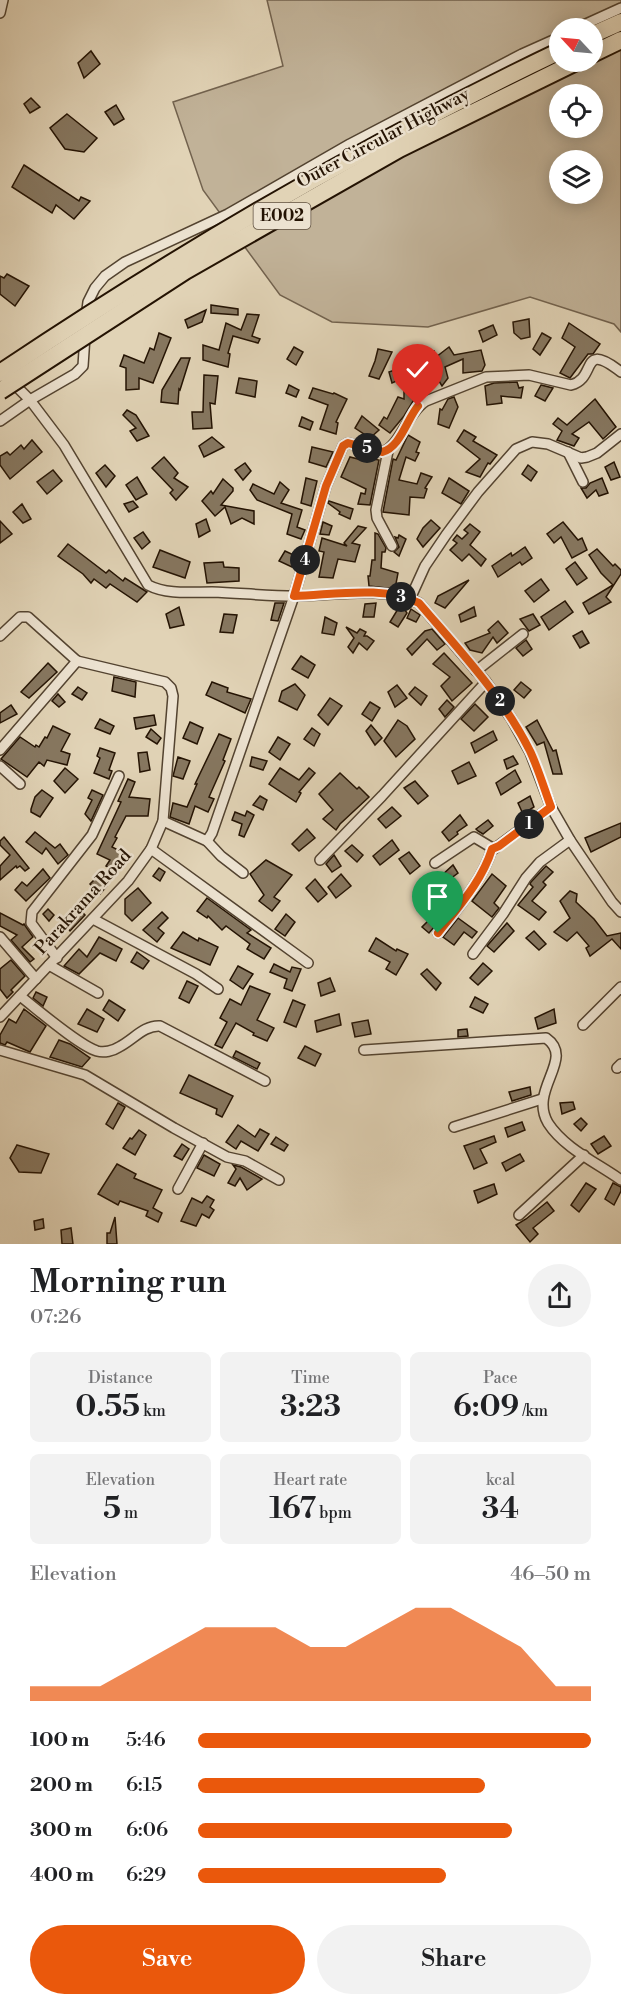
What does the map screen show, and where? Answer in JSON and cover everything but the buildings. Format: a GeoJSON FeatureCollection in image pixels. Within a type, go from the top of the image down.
{"type":"FeatureCollection","features":[{"type":"Feature","properties":{"kind":"highway"},"geometry":{"type":"LineString","coordinates":[[603,30],[621,22]]}},
{"type":"Feature","properties":{"kind":"highway"},"geometry":{"type":"LineString","coordinates":[[603,49],[621,40]]}},
{"type":"Feature","properties":{"kind":"highway","name":"Outer Circular Highway"},"geometry":{"type":"LineString","coordinates":[[0,371],[171,262],[321,174],[465,96],[549,56]]}},
{"type":"Feature","properties":{"kind":"highway","name":"Outer Circular Highway"},"geometry":{"type":"LineString","coordinates":[[0,391],[195,265],[399,149],[556,72]]}},
{"type":"Feature","properties":{"kind":"street"},"geometry":{"type":"LineString","coordinates":[[0,14],[3,0]]}},
{"type":"Feature","properties":{"kind":"street"},"geometry":{"type":"LineString","coordinates":[[599,18],[621,8]]}},
{"type":"Feature","properties":{"kind":"street"},"geometry":{"type":"LineString","coordinates":[[0,421],[30,400],[75,374],[83,366],[88,302],[95,288],[105,276],[125,262],[228,214],[350,144],[549,42]]}},
{"type":"Feature","properties":{"kind":"street"},"geometry":{"type":"LineString","coordinates":[[392,546],[377,518],[376,510],[388,451],[418,406],[486,377],[529,375],[571,385],[577,383],[594,360],[599,358],[606,360],[621,372]]}},
{"type":"Feature","properties":{"kind":"street"},"geometry":{"type":"LineString","coordinates":[[0,371],[30,400],[64,444],[148,585],[154,589],[176,592],[294,596],[382,593],[419,603],[486,682],[511,718],[530,752],[551,807],[570,840],[621,912]]}},
{"type":"Feature","properties":{"kind":"street"},"geometry":{"type":"LineString","coordinates":[[410,599],[425,566],[446,535],[478,492],[516,449],[532,442],[548,444],[581,458],[597,453],[621,434]]}},
{"type":"Feature","properties":{"kind":"street"},"geometry":{"type":"LineString","coordinates":[[207,841],[212,833],[294,596],[326,486],[343,446],[348,443],[382,452],[388,451]]}},
{"type":"Feature","properties":{"kind":"street"},"geometry":{"type":"LineString","coordinates":[[568,452],[583,482]]}},
{"type":"Feature","properties":{"kind":"street"},"geometry":{"type":"LineString","coordinates":[[0,636],[20,617],[28,617],[77,661],[0,750]]}},
{"type":"Feature","properties":{"kind":"street"},"geometry":{"type":"LineString","coordinates":[[476,671],[523,634]]}},
{"type":"Feature","properties":{"kind":"street","name":"Parakrama Road"},"geometry":{"type":"LineString","coordinates":[[0,1017],[128,881],[151,849],[163,821],[173,696],[171,688],[165,682],[77,661]]}},
{"type":"Feature","properties":{"kind":"street"},"geometry":{"type":"LineString","coordinates":[[320,860],[486,682]]}},
{"type":"Feature","properties":{"kind":"street"},"geometry":{"type":"LineString","coordinates":[[0,766],[20,784]]}},
{"type":"Feature","properties":{"kind":"street"},"geometry":{"type":"LineString","coordinates":[[98,993],[53,962],[31,917],[92,835],[119,776]]}},
{"type":"Feature","properties":{"kind":"street"},"geometry":{"type":"LineString","coordinates":[[492,849],[551,807]]}},
{"type":"Feature","properties":{"kind":"street"},"geometry":{"type":"LineString","coordinates":[[163,821],[207,841],[221,856],[243,873]]}},
{"type":"Feature","properties":{"kind":"street"},"geometry":{"type":"LineString","coordinates":[[435,863],[474,837],[492,849]]}},
{"type":"Feature","properties":{"kind":"street"},"geometry":{"type":"LineString","coordinates":[[473,954],[526,878],[540,862],[570,840]]}},
{"type":"Feature","properties":{"kind":"street"},"geometry":{"type":"LineString","coordinates":[[151,849],[308,963]]}},
{"type":"Feature","properties":{"kind":"street"},"geometry":{"type":"LineString","coordinates":[[438,933],[478,881],[488,864],[492,849]]}},
{"type":"Feature","properties":{"kind":"street"},"geometry":{"type":"LineString","coordinates":[[93,919],[196,974],[218,989]]}},
{"type":"Feature","properties":{"kind":"street"},"geometry":{"type":"LineString","coordinates":[[0,937],[36,979]]}},
{"type":"Feature","properties":{"kind":"street"},"geometry":{"type":"LineString","coordinates":[[583,1025],[621,987]]}},
{"type":"Feature","properties":{"kind":"street"},"geometry":{"type":"LineString","coordinates":[[20,996],[84,1045],[97,1051],[118,1048],[152,1025],[160,1026],[265,1081]]}},
{"type":"Feature","properties":{"kind":"street"},"geometry":{"type":"LineString","coordinates":[[364,1050],[546,1038],[557,1052],[542,1099],[547,1121],[562,1140],[621,1179]]}},
{"type":"Feature","properties":{"kind":"street"},"geometry":{"type":"LineString","coordinates":[[0,1050],[86,1075],[227,1157],[245,1161],[279,1180]]}},
{"type":"Feature","properties":{"kind":"street"},"geometry":{"type":"LineString","coordinates":[[454,1127],[542,1099]]}},
{"type":"Feature","properties":{"kind":"street"},"geometry":{"type":"LineString","coordinates":[[178,1189],[203,1143]]}},
{"type":"Feature","properties":{"kind":"street"},"geometry":{"type":"LineString","coordinates":[[519,1215],[584,1155]]}},
{"type":"Feature","properties":{"kind":"shaded area"},"geometry":{"type":"Polygon","coordinates":[[[267,0],[621,0],[621,332],[614,324],[530,297],[428,327],[332,322],[280,295],[203,190],[173,102],[283,66],[267,0]]]}},
{"type":"Feature","properties":{"kind":"route"},"geometry":{"type":"LineString","coordinates":[[418,406],[388,451],[382,452],[348,443],[343,446],[326,486],[294,596],[382,593],[419,603],[486,682],[511,718],[530,752],[551,807],[492,849],[488,864],[478,881],[438,933]]}}]}
